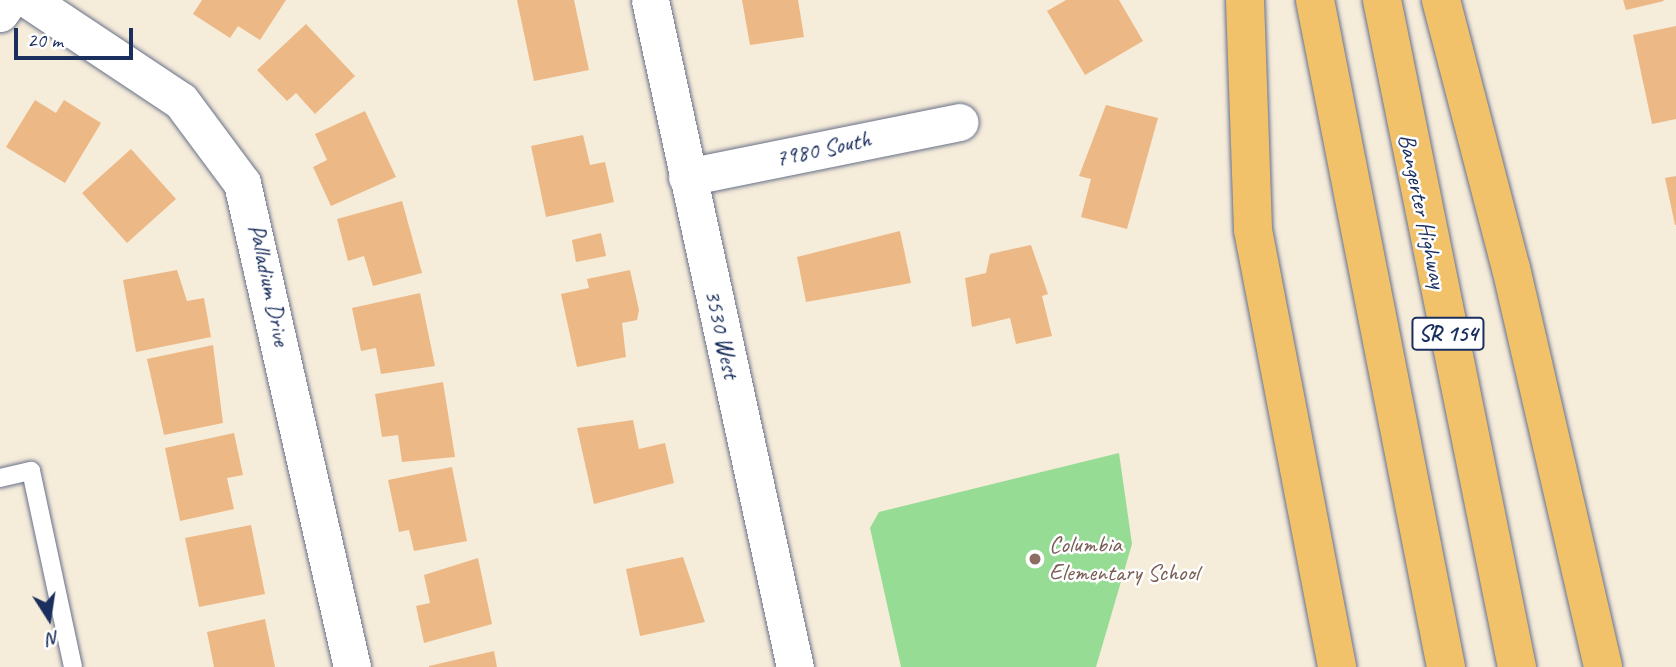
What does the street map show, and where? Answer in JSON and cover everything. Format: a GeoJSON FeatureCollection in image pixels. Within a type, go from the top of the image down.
{"type":"FeatureCollection","features":[{"type":"Feature","properties":{"kind":"highway"},"geometry":{"type":"LineString","coordinates":[[1245,0],[1254,230],[1337,667]]}},
{"type":"Feature","properties":{"kind":"highway","name":"SR 154"},"geometry":{"type":"LineString","coordinates":[[1315,0],[1446,667]]}},
{"type":"Feature","properties":{"kind":"highway","name":"Bangerter Highway"},"geometry":{"type":"LineString","coordinates":[[1382,0],[1517,667]]}},
{"type":"Feature","properties":{"kind":"highway"},"geometry":{"type":"LineString","coordinates":[[1441,0],[1511,268],[1603,667]]}},
{"type":"Feature","properties":{"kind":"street"},"geometry":{"type":"LineString","coordinates":[[0,13],[9,0]]}},
{"type":"Feature","properties":{"kind":"street","name":"Palladium Drive"},"geometry":{"type":"LineString","coordinates":[[29,0],[181,101],[242,183],[352,667]]}},
{"type":"Feature","properties":{"kind":"street","name":"3530 West"},"geometry":{"type":"LineString","coordinates":[[650,0],[795,667]]}},
{"type":"Feature","properties":{"kind":"street","name":"7980 South"},"geometry":{"type":"LineString","coordinates":[[687,177],[959,122]]}},
{"type":"Feature","properties":{"kind":"lane"},"geometry":{"type":"LineString","coordinates":[[0,478],[31,471],[73,667]]}},
{"type":"Feature","properties":{"kind":"green space"},"geometry":{"type":"Polygon","coordinates":[[[1119,453],[1132,544],[1096,667],[901,667],[870,528],[879,512],[1119,453]]]}},
{"type":"Feature","properties":{"kind":"building"},"geometry":{"type":"Polygon","coordinates":[[[202,0],[286,0],[260,40],[238,26],[230,38],[193,14],[202,0]]]}},
{"type":"Feature","properties":{"kind":"building"},"geometry":{"type":"Polygon","coordinates":[[[517,0],[574,0],[589,70],[534,81],[517,0]]]}},
{"type":"Feature","properties":{"kind":"building"},"geometry":{"type":"Polygon","coordinates":[[[742,0],[798,0],[804,37],[750,45],[742,0]]]}},
{"type":"Feature","properties":{"kind":"building"},"geometry":{"type":"Polygon","coordinates":[[[1066,0],[1119,0],[1143,41],[1085,75],[1047,11],[1066,0]]]}},
{"type":"Feature","properties":{"kind":"building"},"geometry":{"type":"Polygon","coordinates":[[[1623,0],[1663,0],[1664,1],[1626,10],[1623,0]]]}},
{"type":"Feature","properties":{"kind":"building"},"geometry":{"type":"Polygon","coordinates":[[[306,24],[355,76],[315,114],[296,93],[287,101],[257,70],[306,24]]]}},
{"type":"Feature","properties":{"kind":"building"},"geometry":{"type":"Polygon","coordinates":[[[1676,26],[1676,119],[1652,124],[1633,35],[1676,26]]]}},
{"type":"Feature","properties":{"kind":"building"},"geometry":{"type":"Polygon","coordinates":[[[35,100],[56,113],[64,100],[101,123],[65,183],[6,147],[35,100]]]}},
{"type":"Feature","properties":{"kind":"building"},"geometry":{"type":"Polygon","coordinates":[[[1106,105],[1158,118],[1127,229],[1081,217],[1091,179],[1079,176],[1106,105]]]}},
{"type":"Feature","properties":{"kind":"building"},"geometry":{"type":"Polygon","coordinates":[[[365,111],[396,177],[331,206],[313,167],[327,160],[315,134],[365,111]]]}},
{"type":"Feature","properties":{"kind":"building"},"geometry":{"type":"Polygon","coordinates":[[[583,135],[590,165],[605,162],[614,202],[546,217],[531,146],[583,135]]]}},
{"type":"Feature","properties":{"kind":"building"},"geometry":{"type":"Polygon","coordinates":[[[131,149],[176,199],[127,243],[82,193],[131,149]]]}},
{"type":"Feature","properties":{"kind":"building"},"geometry":{"type":"Polygon","coordinates":[[[1676,176],[1676,225],[1675,225],[1665,178],[1676,176]]]}},
{"type":"Feature","properties":{"kind":"building"},"geometry":{"type":"Polygon","coordinates":[[[402,201],[422,273],[373,286],[364,256],[348,261],[337,219],[402,201]]]}},
{"type":"Feature","properties":{"kind":"building"},"geometry":{"type":"Polygon","coordinates":[[[900,231],[911,283],[806,302],[797,257],[900,231]]]}},
{"type":"Feature","properties":{"kind":"building"},"geometry":{"type":"Polygon","coordinates":[[[601,233],[606,256],[576,262],[572,240],[601,233]]]}},
{"type":"Feature","properties":{"kind":"building"},"geometry":{"type":"Polygon","coordinates":[[[1031,245],[1048,294],[1042,296],[1052,336],[1016,344],[1010,318],[972,327],[965,278],[986,273],[990,254],[1031,245]]]}},
{"type":"Feature","properties":{"kind":"building"},"geometry":{"type":"Polygon","coordinates":[[[177,270],[187,301],[204,298],[211,337],[136,352],[123,280],[177,270]]]}},
{"type":"Feature","properties":{"kind":"building"},"geometry":{"type":"Polygon","coordinates":[[[630,270],[639,310],[637,320],[622,323],[626,357],[577,367],[561,294],[589,288],[587,279],[630,270]]]}},
{"type":"Feature","properties":{"kind":"building"},"geometry":{"type":"Polygon","coordinates":[[[420,293],[435,366],[381,374],[376,348],[361,351],[352,308],[420,293]]]}},
{"type":"Feature","properties":{"kind":"building"},"geometry":{"type":"Polygon","coordinates":[[[213,345],[223,423],[164,435],[147,359],[213,345]]]}},
{"type":"Feature","properties":{"kind":"building"},"geometry":{"type":"Polygon","coordinates":[[[443,382],[455,457],[402,462],[398,435],[382,437],[375,394],[443,382]]]}},
{"type":"Feature","properties":{"kind":"building"},"geometry":{"type":"Polygon","coordinates":[[[633,420],[639,449],[665,443],[674,483],[594,504],[577,428],[633,420]]]}},
{"type":"Feature","properties":{"kind":"building"},"geometry":{"type":"Polygon","coordinates":[[[234,433],[243,475],[227,478],[234,509],[180,521],[165,448],[234,433]]]}},
{"type":"Feature","properties":{"kind":"building"},"geometry":{"type":"Polygon","coordinates":[[[452,467],[467,541],[414,551],[409,530],[399,532],[388,480],[452,467]]]}},
{"type":"Feature","properties":{"kind":"building"},"geometry":{"type":"Polygon","coordinates":[[[251,525],[265,594],[199,607],[185,538],[251,525]]]}},
{"type":"Feature","properties":{"kind":"building"},"geometry":{"type":"Polygon","coordinates":[[[683,557],[705,622],[640,636],[626,569],[683,557]]]}},
{"type":"Feature","properties":{"kind":"building"},"geometry":{"type":"Polygon","coordinates":[[[478,558],[492,624],[424,643],[416,606],[430,603],[424,575],[478,558]]]}},
{"type":"Feature","properties":{"kind":"building"},"geometry":{"type":"Polygon","coordinates":[[[265,619],[275,667],[214,667],[207,632],[265,619]]]}},
{"type":"Feature","properties":{"kind":"building"},"geometry":{"type":"Polygon","coordinates":[[[494,651],[497,667],[429,667],[429,666],[494,651]]]}},
{"type":"Feature","properties":{"kind":"place","name":"Columbia Elementary School"},"geometry":{"type":"Point","coordinates":[1035,559]}}]}
